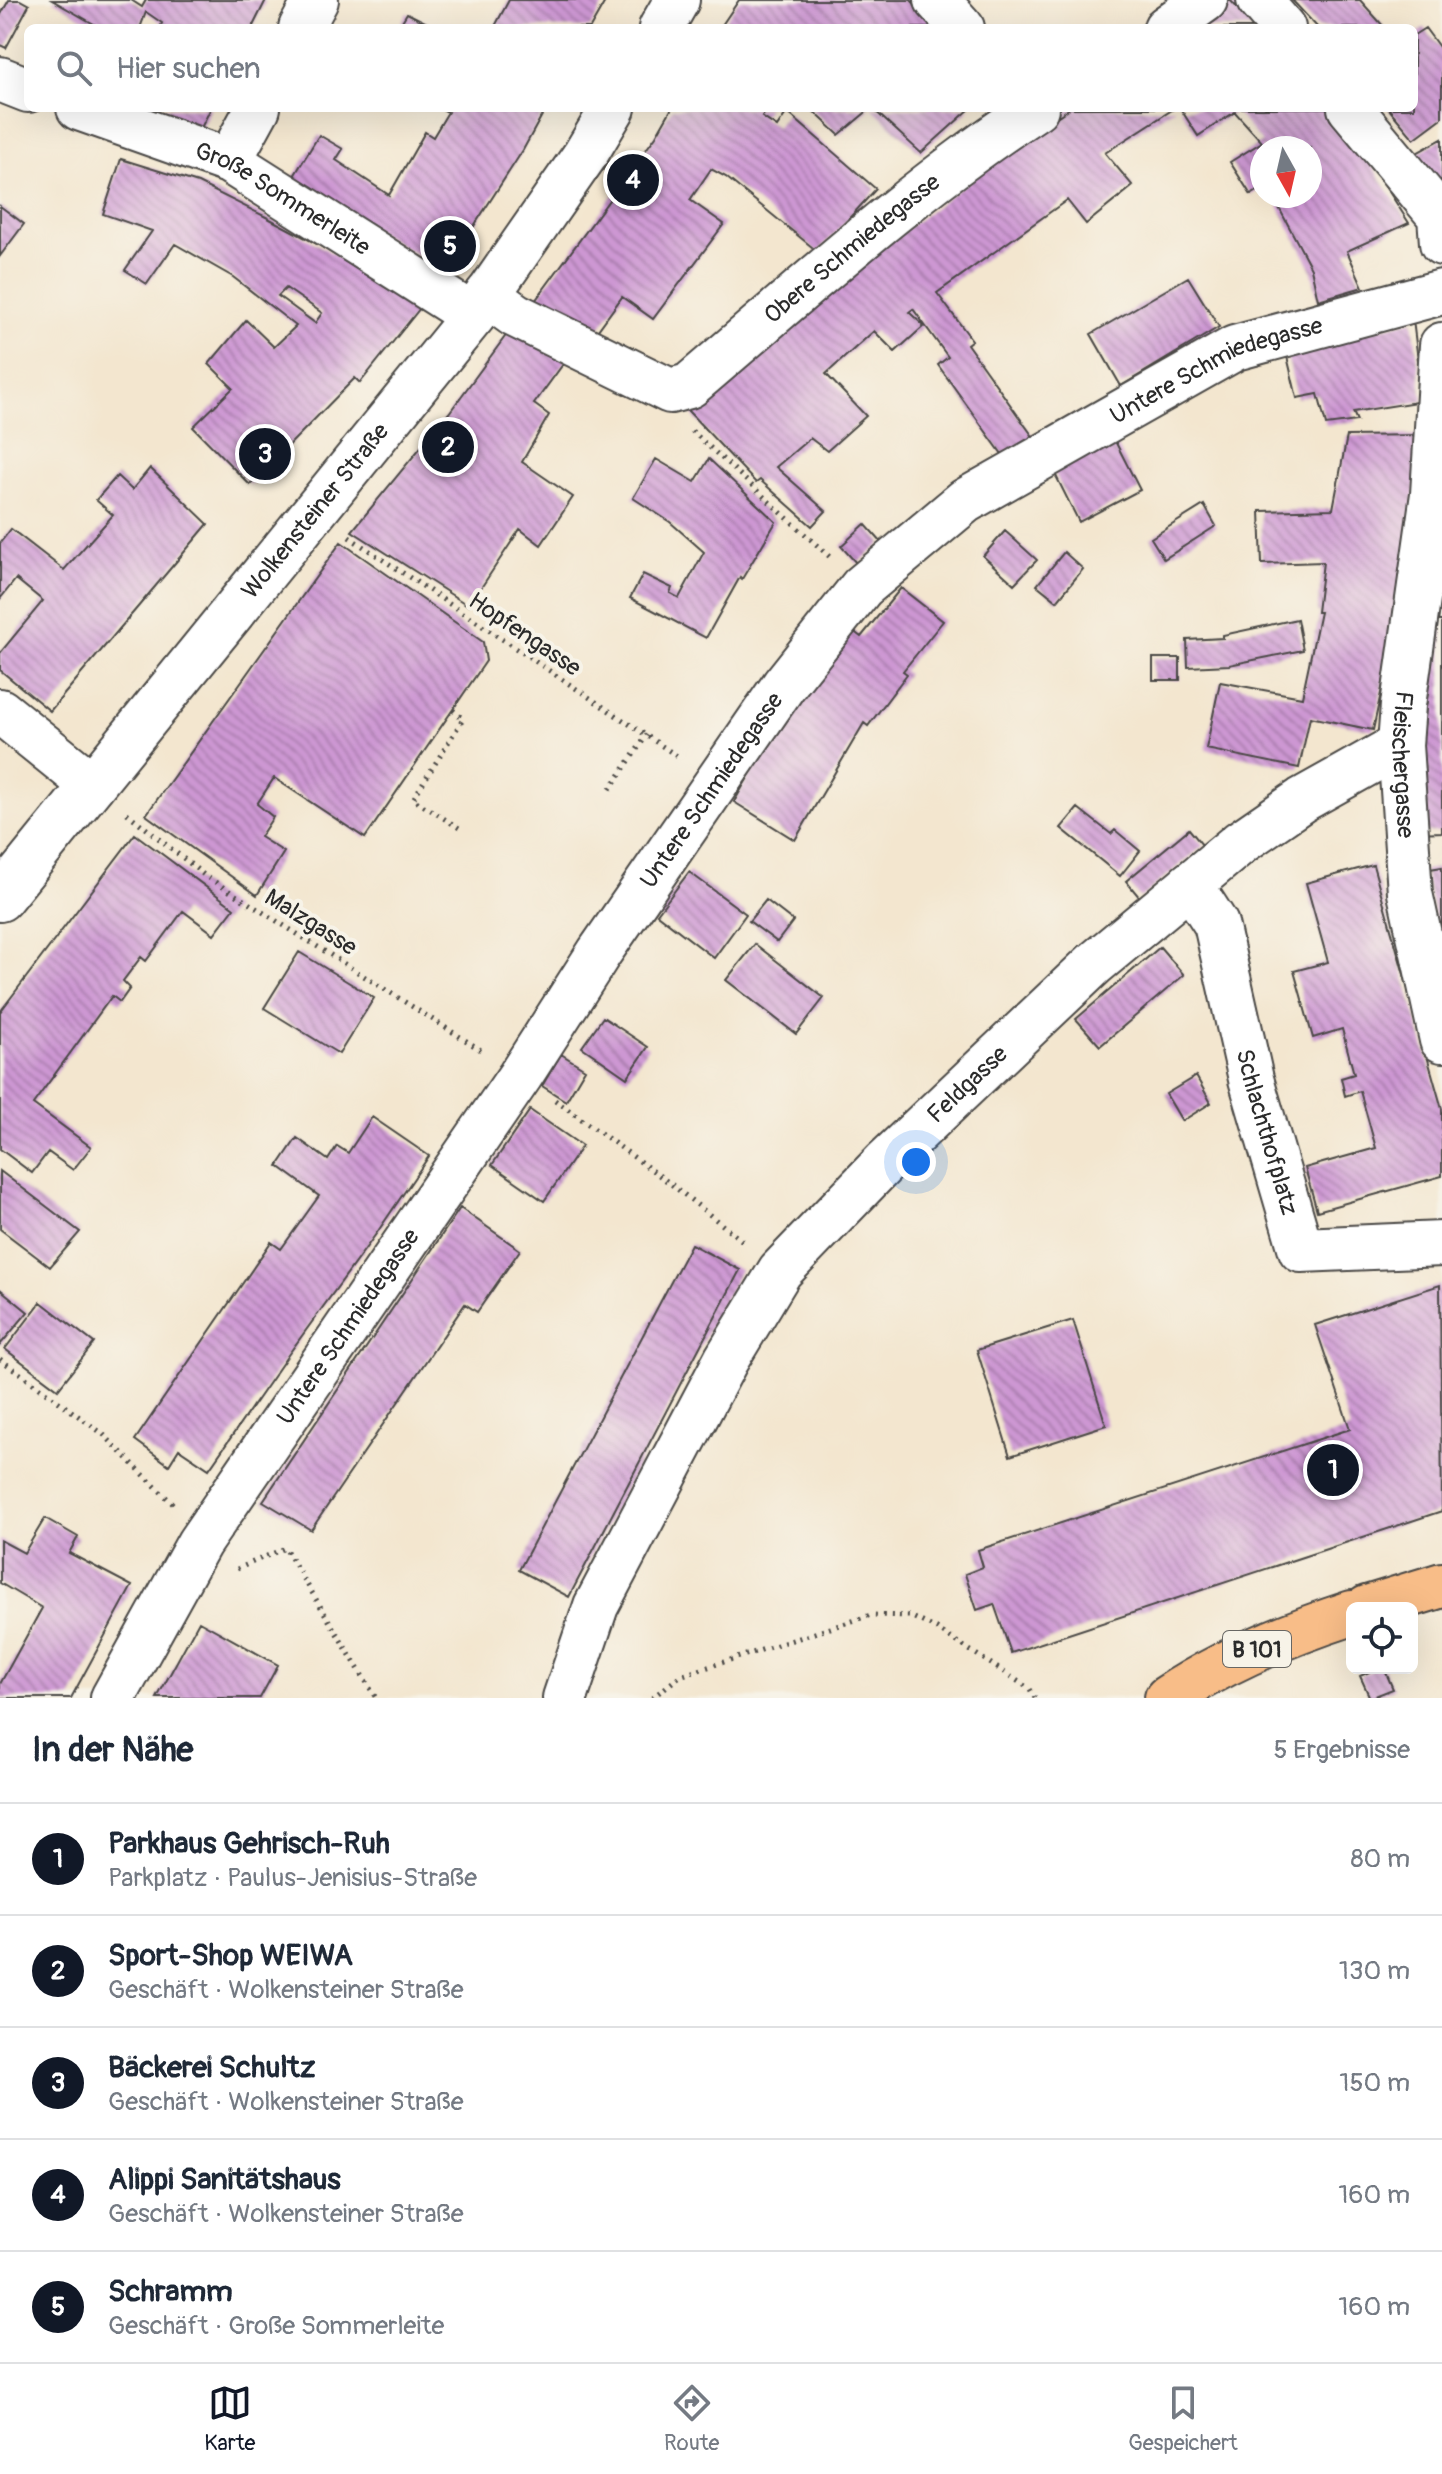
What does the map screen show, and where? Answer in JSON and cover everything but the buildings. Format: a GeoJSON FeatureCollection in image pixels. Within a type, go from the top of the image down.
{"type":"FeatureCollection","features":[{"type":"Feature","properties":{"kind":"main road"},"geometry":{"type":"LineString","coordinates":[[1387,1602],[1442,1585]]}},
{"type":"Feature","properties":{"kind":"main road","name":"B 101"},"geometry":{"type":"LineString","coordinates":[[1167,1698],[1243,1655],[1346,1615]]}},
{"type":"Feature","properties":{"kind":"street"},"geometry":{"type":"LineString","coordinates":[[303,24],[316,0]]}},
{"type":"Feature","properties":{"kind":"street"},"geometry":{"type":"LineString","coordinates":[[663,24],[677,0]]}},
{"type":"Feature","properties":{"kind":"street"},"geometry":{"type":"LineString","coordinates":[[937,0],[958,24]]}},
{"type":"Feature","properties":{"kind":"street"},"geometry":{"type":"LineString","coordinates":[[1172,24],[1205,0]]}},
{"type":"Feature","properties":{"kind":"street"},"geometry":{"type":"LineString","coordinates":[[1259,0],[1280,24]]}},
{"type":"Feature","properties":{"kind":"street","name":"Große Sommerleite"},"geometry":{"type":"LineString","coordinates":[[90,112],[229,161],[480,305]]}},
{"type":"Feature","properties":{"kind":"street"},"geometry":{"type":"LineString","coordinates":[[229,161],[256,112]]}},
{"type":"Feature","properties":{"kind":"street","name":"Wolkensteiner Straße"},"geometry":{"type":"LineString","coordinates":[[0,899],[480,305],[585,155],[611,112]]}},
{"type":"Feature","properties":{"kind":"street","name":"Obere Schmiedegasse"},"geometry":{"type":"LineString","coordinates":[[670,391],[689,386],[894,212],[968,154],[1030,112]]}},
{"type":"Feature","properties":{"kind":"street"},"geometry":{"type":"LineString","coordinates":[[1353,112],[1440,216],[1442,243]]}},
{"type":"Feature","properties":{"kind":"street","name":"Untere Schmiedegasse"},"geometry":{"type":"LineString","coordinates":[[113,1698],[199,1543],[784,685],[862,587],[965,501],[1235,348],[1442,292]]}},
{"type":"Feature","properties":{"kind":"street"},"geometry":{"type":"LineString","coordinates":[[480,305],[515,315],[670,391]]}},
{"type":"Feature","properties":{"kind":"street","name":"Fleischergasse"},"geometry":{"type":"LineString","coordinates":[[1442,345],[1433,494],[1433,560],[1403,705],[1400,745],[1410,893],[1442,1040]]}},
{"type":"Feature","properties":{"kind":"street"},"geometry":{"type":"LineString","coordinates":[[0,711],[92,785]]}},
{"type":"Feature","properties":{"kind":"street","name":"Feldgasse"},"geometry":{"type":"LineString","coordinates":[[565,1698],[596,1606],[726,1360],[780,1271],[885,1162],[1094,964],[1241,842],[1302,800],[1400,745]]}},
{"type":"Feature","properties":{"kind":"street","name":"Schlachthofplatz"},"geometry":{"type":"LineString","coordinates":[[1190,884],[1216,924],[1251,1079],[1301,1250],[1442,1244]]}},
{"type":"Feature","properties":{"kind":"path"},"geometry":{"type":"LineString","coordinates":[[670,391],[692,432],[862,587]]}},
{"type":"Feature","properties":{"kind":"path","name":"Hopfengasse"},"geometry":{"type":"LineString","coordinates":[[312,513],[647,735],[716,785]]}},
{"type":"Feature","properties":{"kind":"path"},"geometry":{"type":"LineString","coordinates":[[453,710],[463,719],[413,799],[464,831]]}},
{"type":"Feature","properties":{"kind":"path"},"geometry":{"type":"LineString","coordinates":[[610,789],[647,735]]}},
{"type":"Feature","properties":{"kind":"path","name":"Malzgasse"},"geometry":{"type":"LineString","coordinates":[[92,785],[204,875],[520,1076],[671,1184],[780,1271]]}},
{"type":"Feature","properties":{"kind":"path"},"geometry":{"type":"LineString","coordinates":[[0,1359],[103,1434],[167,1496],[199,1543],[236,1570],[285,1548],[376,1698]]}},
{"type":"Feature","properties":{"kind":"path"},"geometry":{"type":"LineString","coordinates":[[652,1698],[680,1676],[871,1615],[910,1616],[937,1629],[1030,1689],[1035,1698]]}},
{"type":"Feature","properties":{"kind":"place","name":"Alippi Sanitätshaus"},"geometry":{"type":"Point","coordinates":[633,180]}},
{"type":"Feature","properties":{"kind":"place","name":"Schramm"},"geometry":{"type":"Point","coordinates":[450,246]}},
{"type":"Feature","properties":{"kind":"place","name":"Sport-Shop WEIWA"},"geometry":{"type":"Point","coordinates":[448,447]}},
{"type":"Feature","properties":{"kind":"place","name":"Bäckerei Schultz"},"geometry":{"type":"Point","coordinates":[265,454]}},
{"type":"Feature","properties":{"kind":"place","name":"Parkhaus Gehrisch-Ruh"},"geometry":{"type":"Point","coordinates":[1333,1470]}}]}
